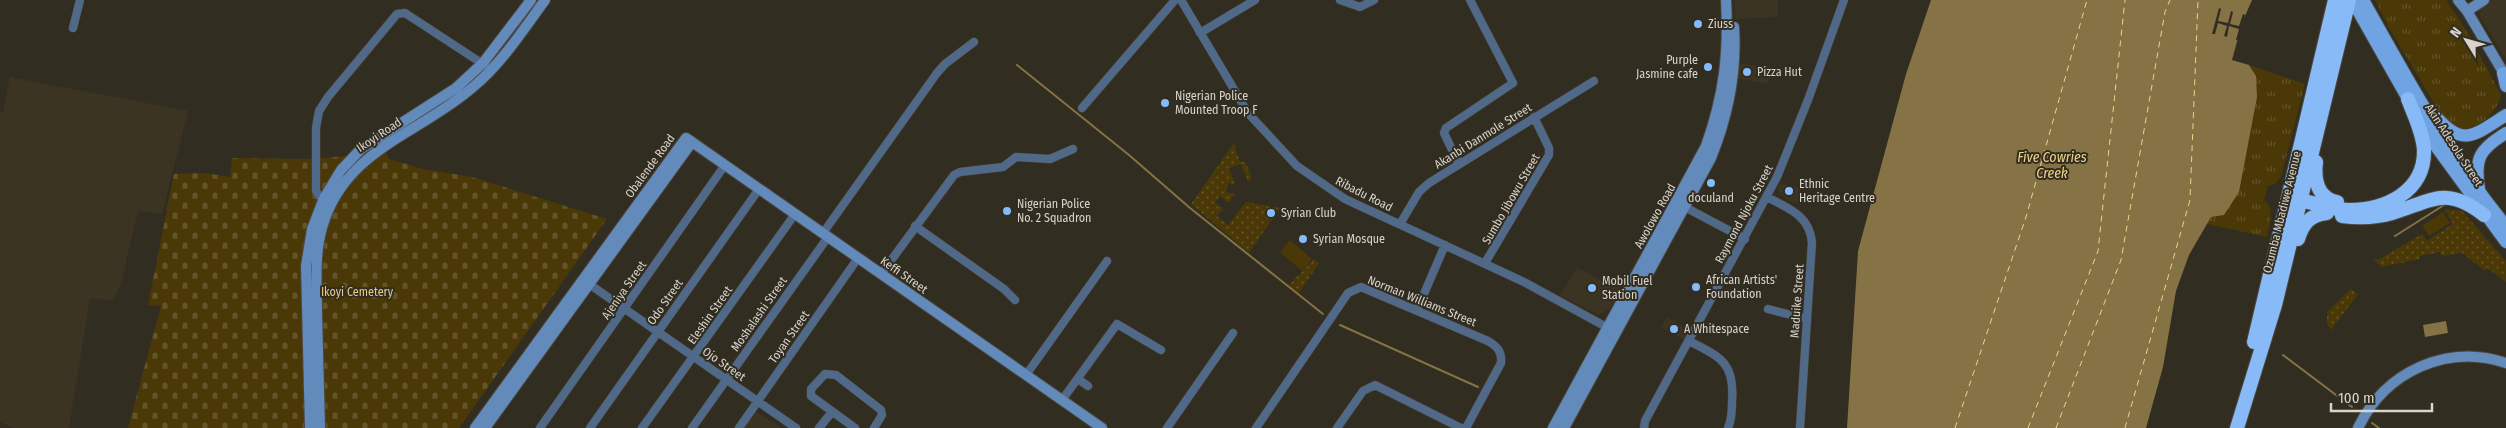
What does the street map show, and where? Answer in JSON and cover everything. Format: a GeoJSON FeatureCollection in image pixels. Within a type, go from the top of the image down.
{"type":"FeatureCollection","features":[{"type":"Feature","properties":{"kind":"highway","name":"Ozumba Mbadiwe Avenue"},"geometry":{"type":"LineString","coordinates":[[2237,428],[2275,305],[2335,0]]}},
{"type":"Feature","properties":{"kind":"highway","name":"Ozumba Mbadiwe Avenue"},"geometry":{"type":"LineString","coordinates":[[2227,428],[2294,202],[2316,136],[2351,0]]}},
{"type":"Feature","properties":{"kind":"highway"},"geometry":{"type":"LineString","coordinates":[[2294,202],[2342,209],[2379,207],[2395,200],[2408,189],[2420,171],[2424,150],[2410,93]]}},
{"type":"Feature","properties":{"kind":"highway"},"geometry":{"type":"LineString","coordinates":[[2316,136],[2315,176],[2319,190],[2331,201],[2359,208]]}},
{"type":"Feature","properties":{"kind":"highway"},"geometry":{"type":"LineString","coordinates":[[2294,202],[2327,214],[2360,218],[2392,213],[2432,198],[2447,197],[2468,203],[2484,215]]}},
{"type":"Feature","properties":{"kind":"highway"},"geometry":{"type":"LineString","coordinates":[[2275,305],[2302,228],[2310,218],[2327,214]]}},
{"type":"Feature","properties":{"kind":"main road","name":"Ikoyi Road"},"geometry":{"type":"LineString","coordinates":[[487,66],[531,0]]}},
{"type":"Feature","properties":{"kind":"main road","name":"Ikoyi Road"},"geometry":{"type":"LineString","coordinates":[[310,428],[306,266],[312,229],[341,170],[361,149],[487,66],[545,0]]}},
{"type":"Feature","properties":{"kind":"main road","name":"Awolowo Road"},"geometry":{"type":"LineString","coordinates":[[1680,205],[1706,146],[1718,110],[1727,59],[1726,0]]}},
{"type":"Feature","properties":{"kind":"main road","name":"Awolowo Road"},"geometry":{"type":"LineString","coordinates":[[1554,428],[1680,205],[1711,158],[1723,128],[1731,94],[1735,44],[1732,0]]}},
{"type":"Feature","properties":{"kind":"main road"},"geometry":{"type":"LineString","coordinates":[[2351,0],[2389,55]]}},
{"type":"Feature","properties":{"kind":"main road"},"geometry":{"type":"LineString","coordinates":[[2363,0],[2389,55]]}},
{"type":"Feature","properties":{"kind":"main road"},"geometry":{"type":"LineString","coordinates":[[2458,0],[2467,11],[2505,79]]}},
{"type":"Feature","properties":{"kind":"main road"},"geometry":{"type":"LineString","coordinates":[[2467,11],[2484,0]]}},
{"type":"Feature","properties":{"kind":"main road","name":"Akin Adesola Street"},"geometry":{"type":"LineString","coordinates":[[2389,55],[2410,93],[2432,141],[2484,215],[2506,242]]}},
{"type":"Feature","properties":{"kind":"main road"},"geometry":{"type":"LineString","coordinates":[[2410,93],[2443,125],[2456,134],[2470,135],[2479,132],[2504,115]]}},
{"type":"Feature","properties":{"kind":"main road","name":"Akin Adesola Street"},"geometry":{"type":"LineString","coordinates":[[2410,93],[2506,226]]}},
{"type":"Feature","properties":{"kind":"main road"},"geometry":{"type":"LineString","coordinates":[[2479,191],[2476,170],[2478,159],[2489,143],[2506,133]]}},
{"type":"Feature","properties":{"kind":"main road","name":"Obalende Road"},"geometry":{"type":"LineString","coordinates":[[475,428],[686,138],[692,142],[484,428]]}},
{"type":"Feature","properties":{"kind":"main road","name":"Keffi Street"},"geometry":{"type":"LineString","coordinates":[[692,142],[1099,427]]}},
{"type":"Feature","properties":{"kind":"main road","name":"Ikoyi Road"},"geometry":{"type":"LineString","coordinates":[[320,428],[317,261],[328,199]]}},
{"type":"Feature","properties":{"kind":"main road","name":"Awolowo Road"},"geometry":{"type":"LineString","coordinates":[[1564,428],[1611,330]]}},
{"type":"Feature","properties":{"kind":"main road"},"geometry":{"type":"LineString","coordinates":[[2358,428],[2365,413],[2378,397],[2389,386],[2414,369],[2451,357],[2482,357],[2506,363]]}},
{"type":"Feature","properties":{"kind":"street"},"geometry":{"type":"LineString","coordinates":[[73,28],[80,0]]}},
{"type":"Feature","properties":{"kind":"street"},"geometry":{"type":"LineString","coordinates":[[1082,108],[1175,0]]}},
{"type":"Feature","properties":{"kind":"street","name":"Ribadu Road"},"geometry":{"type":"LineString","coordinates":[[1181,0],[1248,113],[1282,153],[1310,176],[1345,199],[1486,263],[1611,330]]}},
{"type":"Feature","properties":{"kind":"street"},"geometry":{"type":"LineString","coordinates":[[1200,33],[1255,0]]}},
{"type":"Feature","properties":{"kind":"street"},"geometry":{"type":"LineString","coordinates":[[1340,0],[1360,7],[1374,0]]}},
{"type":"Feature","properties":{"kind":"street"},"geometry":{"type":"LineString","coordinates":[[1459,164],[1444,133],[1446,128],[1513,83],[1470,0]]}},
{"type":"Feature","properties":{"kind":"street","name":"Raymond Njoku Street"},"geometry":{"type":"LineString","coordinates":[[1644,428],[1644,421],[1767,198],[1808,100],[1844,0]]}},
{"type":"Feature","properties":{"kind":"street"},"geometry":{"type":"LineString","coordinates":[[328,199],[317,195],[316,191],[316,137],[319,111],[328,97],[397,14],[405,13],[487,66]]}},
{"type":"Feature","properties":{"kind":"street","name":"Moshalashi Street"},"geometry":{"type":"LineString","coordinates":[[692,428],[937,73],[945,64],[974,42]]}},
{"type":"Feature","properties":{"kind":"street","name":"Akanbi Danmole Street"},"geometry":{"type":"LineString","coordinates":[[1400,224],[1419,192],[1459,164],[1594,81]]}},
{"type":"Feature","properties":{"kind":"street","name":"Sumbo Jibowu Street"},"geometry":{"type":"LineString","coordinates":[[1486,263],[1549,155],[1549,148],[1534,117]]}},
{"type":"Feature","properties":{"kind":"street"},"geometry":{"type":"LineString","coordinates":[[881,274],[946,183],[960,172],[1003,167],[1016,157],[1050,159],[1073,149]]}},
{"type":"Feature","properties":{"kind":"street","name":"Ajeniya Street"},"geometry":{"type":"LineString","coordinates":[[540,428],[725,165]]}},
{"type":"Feature","properties":{"kind":"street","name":"Odo Street"},"geometry":{"type":"LineString","coordinates":[[590,428],[759,189]]}},
{"type":"Feature","properties":{"kind":"street","name":"Maduike Street"},"geometry":{"type":"LineString","coordinates":[[1767,198],[1802,217],[1811,232],[1812,242],[1800,428]]}},
{"type":"Feature","properties":{"kind":"street"},"geometry":{"type":"LineString","coordinates":[[1680,205],[1745,239]]}},
{"type":"Feature","properties":{"kind":"street","name":"Eleshin Street"},"geometry":{"type":"LineString","coordinates":[[642,428],[796,214]]}},
{"type":"Feature","properties":{"kind":"street"},"geometry":{"type":"LineString","coordinates":[[915,226],[1004,288],[1015,300]]}},
{"type":"Feature","properties":{"kind":"street"},"geometry":{"type":"LineString","coordinates":[[1416,310],[1445,245]]}},
{"type":"Feature","properties":{"kind":"street","name":"Toyan Street"},"geometry":{"type":"LineString","coordinates":[[739,428],[858,258]]}},
{"type":"Feature","properties":{"kind":"street"},"geometry":{"type":"LineString","coordinates":[[1026,375],[1107,261]]}},
{"type":"Feature","properties":{"kind":"street","name":"Ojo Street"},"geometry":{"type":"LineString","coordinates":[[590,284],[796,428]]}},
{"type":"Feature","properties":{"kind":"street","name":"Norman Williams Street"},"geometry":{"type":"LineString","coordinates":[[1256,428],[1348,293],[1361,288],[1488,341],[1502,354],[1501,363],[1466,428]]}},
{"type":"Feature","properties":{"kind":"street"},"geometry":{"type":"LineString","coordinates":[[1768,309],[1807,319]]}},
{"type":"Feature","properties":{"kind":"street"},"geometry":{"type":"LineString","coordinates":[[1062,400],[1117,324],[1161,350]]}},
{"type":"Feature","properties":{"kind":"street"},"geometry":{"type":"LineString","coordinates":[[1167,428],[1233,332]]}},
{"type":"Feature","properties":{"kind":"street"},"geometry":{"type":"LineString","coordinates":[[1689,341],[1719,358],[1729,369],[1732,378],[1733,395],[1728,428]]}},
{"type":"Feature","properties":{"kind":"street"},"geometry":{"type":"LineString","coordinates":[[855,428],[811,396],[811,389],[825,374],[836,375],[881,410],[882,414],[874,428]]}},
{"type":"Feature","properties":{"kind":"street"},"geometry":{"type":"LineString","coordinates":[[1078,379],[1088,386]]}},
{"type":"Feature","properties":{"kind":"street"},"geometry":{"type":"LineString","coordinates":[[1337,428],[1363,391],[1375,385],[1462,428]]}},
{"type":"Feature","properties":{"kind":"street"},"geometry":{"type":"LineString","coordinates":[[819,428],[832,412]]}},
{"type":"Feature","properties":{"kind":"shaded area"},"geometry":{"type":"Polygon","coordinates":[[[1734,0],[1778,0],[1778,17],[1736,19],[1734,0]]]}},
{"type":"Feature","properties":{"kind":"shaded area"},"geometry":{"type":"Polygon","coordinates":[[[2491,0],[2506,0],[2506,60],[2480,17],[2481,7],[2491,0]]]}},
{"type":"Feature","properties":{"kind":"shaded area"},"geometry":{"type":"Polygon","coordinates":[[[1735,63],[1773,67],[1768,84],[1733,78],[1735,63]]]}},
{"type":"Feature","properties":{"kind":"shaded area"},"geometry":{"type":"Polygon","coordinates":[[[10,77],[188,111],[162,214],[138,211],[121,283],[113,301],[90,298],[69,428],[13,428],[0,422],[0,112],[3,112],[10,77]]]}},
{"type":"Feature","properties":{"kind":"shaded area","name":"Ethnic Heritage Centre"},"geometry":{"type":"Polygon","coordinates":[[[1780,184],[1801,187],[1798,202],[1794,203],[1780,195],[1778,188],[1780,184]]]}},
{"type":"Feature","properties":{"kind":"shaded area","name":"Mobil Fuel Station"},"geometry":{"type":"Polygon","coordinates":[[[1577,267],[1601,280],[1605,274],[1624,280],[1610,309],[1598,315],[1560,295],[1577,267]]]}},
{"type":"Feature","properties":{"kind":"shaded area","name":"A Whitespace"},"geometry":{"type":"Polygon","coordinates":[[[1666,317],[1690,330],[1684,340],[1661,328],[1666,317]]]}},
{"type":"Feature","properties":{"kind":"shaded area"},"geometry":{"type":"Polygon","coordinates":[[[756,411],[781,428],[744,428],[756,411]]]}},
{"type":"Feature","properties":{"kind":"green space"},"geometry":{"type":"Polygon","coordinates":[[[2375,0],[2446,0],[2469,35],[2501,95],[2493,112],[2477,125],[2465,128],[2456,127],[2443,118],[2389,28],[2375,0]]]}},
{"type":"Feature","properties":{"kind":"green space"},"geometry":{"type":"Polygon","coordinates":[[[2249,65],[2305,84],[2281,177],[2275,184],[2268,186],[2264,200],[2268,203],[2271,212],[2267,237],[2207,224],[2256,76],[2249,65]]]}},
{"type":"Feature","properties":{"kind":"green space"},"geometry":{"type":"Polygon","coordinates":[[[1234,143],[1240,162],[1245,162],[1252,177],[1248,182],[1241,164],[1229,168],[1235,184],[1228,183],[1226,192],[1235,194],[1228,203],[1220,196],[1215,202],[1223,209],[1217,216],[1228,225],[1246,202],[1280,208],[1249,253],[1191,204],[1234,143]]]}},
{"type":"Feature","properties":{"kind":"green space","name":"Ikoyi Cemetery"},"geometry":{"type":"Polygon","coordinates":[[[386,153],[389,159],[423,169],[472,177],[607,219],[459,428],[128,428],[161,306],[148,305],[174,174],[205,173],[230,177],[232,158],[307,159],[386,153]]]}},
{"type":"Feature","properties":{"kind":"green space"},"geometry":{"type":"Polygon","coordinates":[[[2444,209],[2462,211],[2506,261],[2506,282],[2487,268],[2485,271],[2462,253],[2442,256],[2440,252],[2420,256],[2420,259],[2381,267],[2372,257],[2378,260],[2422,234],[2427,241],[2453,224],[2444,209]]]}},
{"type":"Feature","properties":{"kind":"green space"},"geometry":{"type":"Polygon","coordinates":[[[2443,212],[2450,223],[2429,236],[2422,226],[2443,212]]]}},
{"type":"Feature","properties":{"kind":"green space"},"geometry":{"type":"Polygon","coordinates":[[[1290,240],[1312,259],[1302,271],[1280,252],[1290,240]]]}},
{"type":"Feature","properties":{"kind":"green space"},"geometry":{"type":"Polygon","coordinates":[[[1314,259],[1319,263],[1299,293],[1289,285],[1314,259]]]}},
{"type":"Feature","properties":{"kind":"green space"},"geometry":{"type":"Polygon","coordinates":[[[2351,289],[2358,294],[2331,330],[2327,324],[2327,312],[2351,289]]]}},
{"type":"Feature","properties":{"kind":"water","name":"Five Cowries Creek"},"geometry":{"type":"Polygon","coordinates":[[[1931,0],[2252,0],[2242,23],[2232,60],[2249,65],[2256,76],[2257,97],[2239,192],[2224,215],[2211,217],[2189,255],[2176,291],[2163,367],[2146,428],[1847,428],[1858,251],[1906,74],[1931,0]]]}},
{"type":"Feature","properties":{"kind":"water"},"geometry":{"type":"Polygon","coordinates":[[[2446,321],[2448,333],[2425,337],[2423,325],[2446,321]]]}},
{"type":"Feature","properties":{"kind":"pier"},"geometry":{"type":"Polygon","coordinates":[[[2219,8],[2221,9],[2218,21],[2228,23],[2231,11],[2233,12],[2230,24],[2239,26],[2243,14],[2245,15],[2239,40],[2236,40],[2239,29],[2229,26],[2227,37],[2224,36],[2227,26],[2218,23],[2215,34],[2212,34],[2219,8]]]}},
{"type":"Feature","properties":{"kind":"waterway"},"geometry":{"type":"LineString","coordinates":[[1017,65],[1129,155],[1190,208],[1323,314]]}},
{"type":"Feature","properties":{"kind":"waterway"},"geometry":{"type":"LineString","coordinates":[[2395,236],[2444,205]]}},
{"type":"Feature","properties":{"kind":"waterway"},"geometry":{"type":"LineString","coordinates":[[1340,325],[1478,387]]}},
{"type":"Feature","properties":{"kind":"waterway"},"geometry":{"type":"LineString","coordinates":[[2283,355],[2352,407]]}},
{"type":"Feature","properties":{"kind":"waterway"},"geometry":{"type":"LineString","coordinates":[[2372,423],[2379,428]]}},
{"type":"Feature","properties":{"kind":"ferry route"},"geometry":{"type":"LineString","coordinates":[[1955,428],[2026,217],[2087,0]]}},
{"type":"Feature","properties":{"kind":"ferry route"},"geometry":{"type":"LineString","coordinates":[[2028,428],[2098,251],[2125,0]]}},
{"type":"Feature","properties":{"kind":"ferry route"},"geometry":{"type":"LineString","coordinates":[[2056,428],[2121,260],[2165,12],[2170,0]]}},
{"type":"Feature","properties":{"kind":"ferry route"},"geometry":{"type":"LineString","coordinates":[[2125,428],[2190,200],[2198,0]]}},
{"type":"Feature","properties":{"kind":"place","name":"Ziuss"},"geometry":{"type":"Point","coordinates":[1698,24]}},
{"type":"Feature","properties":{"kind":"place","name":"Purple Jasmine cafe"},"geometry":{"type":"Point","coordinates":[1708,67]}},
{"type":"Feature","properties":{"kind":"place","name":"Pizza Hut"},"geometry":{"type":"Point","coordinates":[1747,72]}},
{"type":"Feature","properties":{"kind":"place","name":"Nigerian Police Mounted Troop F"},"geometry":{"type":"Point","coordinates":[1165,103]}},
{"type":"Feature","properties":{"kind":"place","name":"doculand"},"geometry":{"type":"Point","coordinates":[1711,183]}},
{"type":"Feature","properties":{"kind":"place","name":"Ethnic Heritage Centre"},"geometry":{"type":"Point","coordinates":[1789,191]}},
{"type":"Feature","properties":{"kind":"place","name":"Nigerian Police No. 2 Squadron"},"geometry":{"type":"Point","coordinates":[1007,211]}},
{"type":"Feature","properties":{"kind":"place","name":"Syrian Club"},"geometry":{"type":"Point","coordinates":[1271,213]}},
{"type":"Feature","properties":{"kind":"place","name":"Syrian Mosque"},"geometry":{"type":"Point","coordinates":[1303,239]}},
{"type":"Feature","properties":{"kind":"place","name":"African Artists' Foundation"},"geometry":{"type":"Point","coordinates":[1696,287]}},
{"type":"Feature","properties":{"kind":"place","name":"Mobil Fuel Station"},"geometry":{"type":"Point","coordinates":[1592,288]}},
{"type":"Feature","properties":{"kind":"place","name":"A Whitespace"},"geometry":{"type":"Point","coordinates":[1674,329]}}]}
